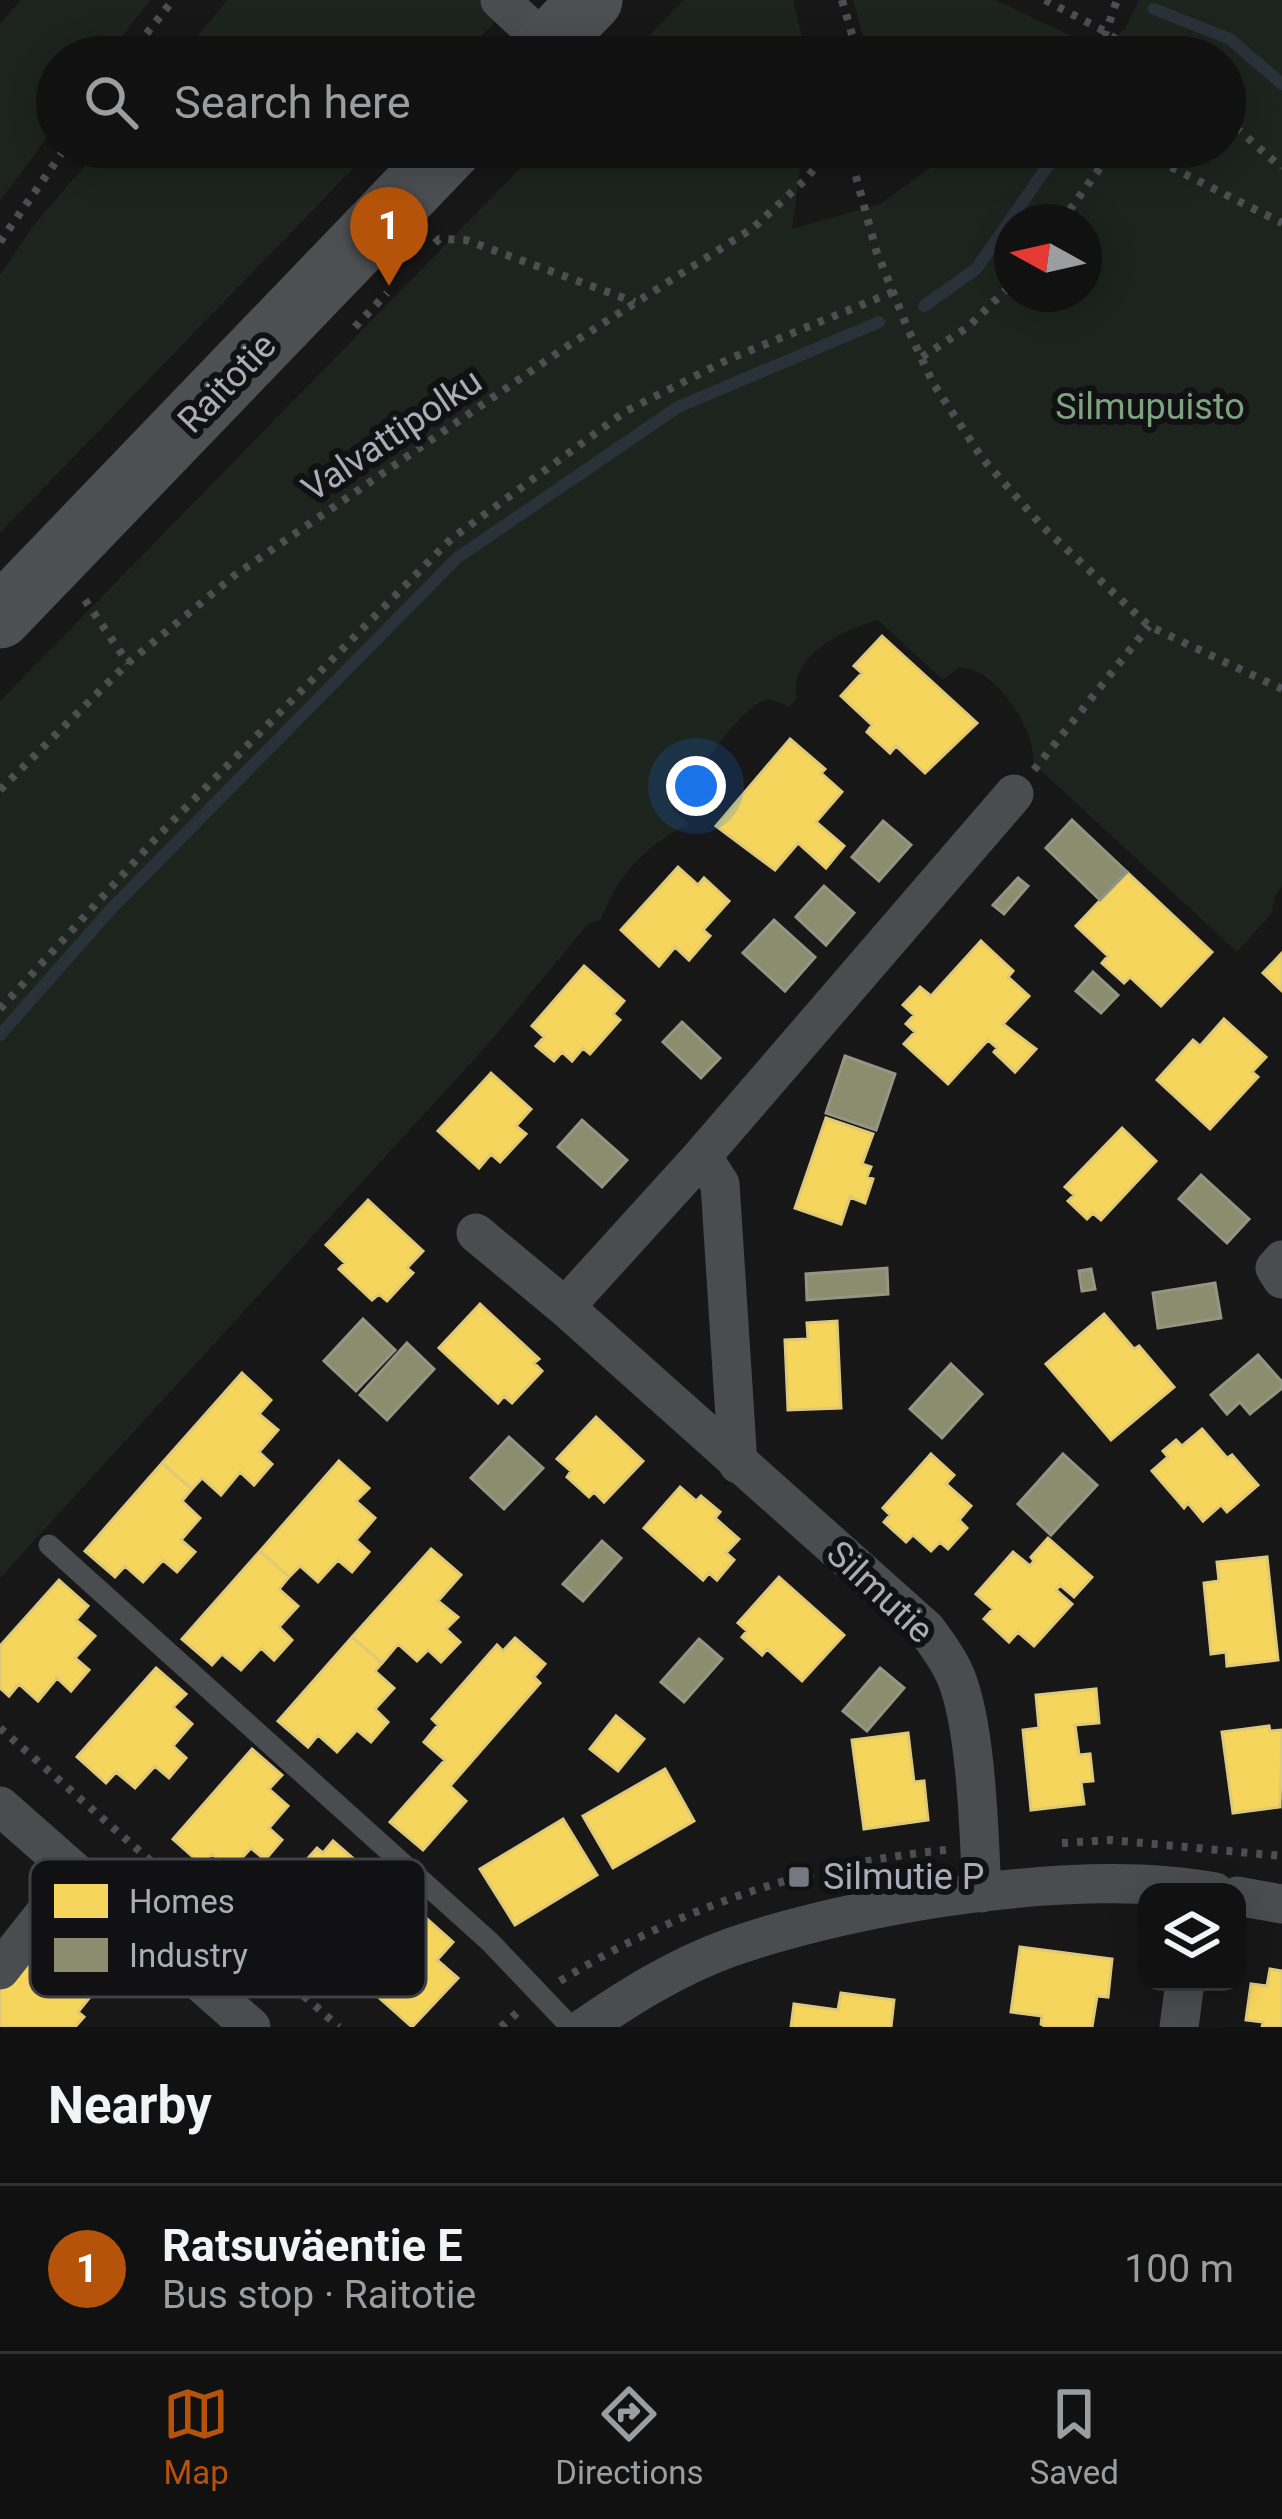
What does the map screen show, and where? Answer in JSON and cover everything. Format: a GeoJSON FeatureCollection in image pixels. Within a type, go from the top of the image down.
{"type":"FeatureCollection","features":[{"type":"Feature","properties":{"kind":"main road"},"geometry":{"type":"LineString","coordinates":[[556,36],[591,0]]}},
{"type":"Feature","properties":{"kind":"main road","name":"Raitotie"},"geometry":{"type":"LineString","coordinates":[[0,616],[432,168]]}},
{"type":"Feature","properties":{"kind":"street"},"geometry":{"type":"LineString","coordinates":[[500,0],[530,36]]}},
{"type":"Feature","properties":{"kind":"street"},"geometry":{"type":"LineString","coordinates":[[565,1306],[702,1156],[1014,794]]}},
{"type":"Feature","properties":{"kind":"street"},"geometry":{"type":"LineString","coordinates":[[702,1156],[720,1184],[738,1464]]}},
{"type":"Feature","properties":{"kind":"street","name":"Silmutie"},"geometry":{"type":"LineString","coordinates":[[476,1233],[565,1306],[926,1629],[957,1679],[967,1718],[982,1894]]}},
{"type":"Feature","properties":{"kind":"street"},"geometry":{"type":"LineString","coordinates":[[1282,1260],[1275,1268],[1282,1279]]}},
{"type":"Feature","properties":{"kind":"street"},"geometry":{"type":"LineString","coordinates":[[0,1806],[60,1859]]}},
{"type":"Feature","properties":{"kind":"street"},"geometry":{"type":"LineString","coordinates":[[585,2027],[636,1991],[726,1949],[817,1921],[982,1894],[1088,1884],[1138,1887]]}},
{"type":"Feature","properties":{"kind":"street"},"geometry":{"type":"LineString","coordinates":[[1246,1898],[1282,1904]]}},
{"type":"Feature","properties":{"kind":"street"},"geometry":{"type":"LineString","coordinates":[[0,1970],[30,1932]]}},
{"type":"Feature","properties":{"kind":"street"},"geometry":{"type":"LineString","coordinates":[[1179,2027],[1184,1991]]}},
{"type":"Feature","properties":{"kind":"street"},"geometry":{"type":"LineString","coordinates":[[217,1997],[251,2027]]}},
{"type":"Feature","properties":{"kind":"lane"},"geometry":{"type":"LineString","coordinates":[[49,1545],[398,1859]]}},
{"type":"Feature","properties":{"kind":"lane"},"geometry":{"type":"LineString","coordinates":[[426,1884],[490,1942],[571,2027]]}},
{"type":"Feature","properties":{"kind":"path"},"geometry":{"type":"LineString","coordinates":[[144,36],[172,0]]}},
{"type":"Feature","properties":{"kind":"path"},"geometry":{"type":"LineString","coordinates":[[842,0],[852,36]]}},
{"type":"Feature","properties":{"kind":"path"},"geometry":{"type":"LineString","coordinates":[[1045,0],[1112,36]]}},
{"type":"Feature","properties":{"kind":"path"},"geometry":{"type":"LineString","coordinates":[[1102,36],[1117,0]]}},
{"type":"Feature","properties":{"kind":"path"},"geometry":{"type":"LineString","coordinates":[[1246,136],[1282,168]]}},
{"type":"Feature","properties":{"kind":"path"},"geometry":{"type":"LineString","coordinates":[[0,242],[51,168]]}},
{"type":"Feature","properties":{"kind":"path","name":"Valvattipolku"},"geometry":{"type":"LineString","coordinates":[[0,790],[128,663],[235,575],[753,228],[815,168]]}},
{"type":"Feature","properties":{"kind":"path"},"geometry":{"type":"LineString","coordinates":[[854,168],[893,292],[922,357],[982,458],[1043,527],[1149,626],[1282,689]]}},
{"type":"Feature","properties":{"kind":"path"},"geometry":{"type":"LineString","coordinates":[[1073,204],[1100,168]]}},
{"type":"Feature","properties":{"kind":"path"},"geometry":{"type":"LineString","coordinates":[[1173,168],[1282,223]]}},
{"type":"Feature","properties":{"kind":"path"},"geometry":{"type":"LineString","coordinates":[[430,248],[440,238],[466,240],[636,303]]}},
{"type":"Feature","properties":{"kind":"path"},"geometry":{"type":"LineString","coordinates":[[355,327],[395,285]]}},
{"type":"Feature","properties":{"kind":"path"},"geometry":{"type":"LineString","coordinates":[[0,1009],[159,835],[451,539],[626,411],[729,359],[893,292]]}},
{"type":"Feature","properties":{"kind":"path"},"geometry":{"type":"LineString","coordinates":[[922,357],[968,327],[994,302]]}},
{"type":"Feature","properties":{"kind":"path"},"geometry":{"type":"LineString","coordinates":[[57,559],[128,663]]}},
{"type":"Feature","properties":{"kind":"path"},"geometry":{"type":"LineString","coordinates":[[1014,794],[1149,626]]}},
{"type":"Feature","properties":{"kind":"path"},"geometry":{"type":"LineString","coordinates":[[0,1728],[149,1859]]}},
{"type":"Feature","properties":{"kind":"path"},"geometry":{"type":"LineString","coordinates":[[305,1997],[339,2027]]}},
{"type":"Feature","properties":{"kind":"green space"},"geometry":{"type":"Polygon","coordinates":[[[21,0],[150,0],[123,36],[36,36],[36,152],[0,201],[0,24],[21,0]]]}},
{"type":"Feature","properties":{"kind":"green space"},"geometry":{"type":"Polygon","coordinates":[[[228,0],[516,0],[481,36],[197,36],[228,0]]]}},
{"type":"Feature","properties":{"kind":"green space"},"geometry":{"type":"Polygon","coordinates":[[[684,0],[793,0],[802,36],[649,36],[684,0]]]}},
{"type":"Feature","properties":{"kind":"green space"},"geometry":{"type":"Polygon","coordinates":[[[853,0],[995,0],[1072,36],[863,36],[853,0]]]}},
{"type":"Feature","properties":{"kind":"green space","name":"Silmupuisto"},"geometry":{"type":"Polygon","coordinates":[[[1139,0],[1282,0],[1282,887],[1271,914],[1237,952],[1033,763],[1021,718],[999,688],[972,670],[958,668],[943,680],[878,620],[849,630],[810,657],[801,669],[797,698],[789,707],[765,701],[740,718],[671,808],[689,824],[635,863],[601,920],[588,924],[490,1042],[0,1578],[0,701],[520,168],[800,168],[792,229],[880,204],[930,168],[1246,168],[1246,36],[1115,36],[1125,29],[1139,0]]]}},
{"type":"Feature","properties":{"kind":"green space"},"geometry":{"type":"Polygon","coordinates":[[[83,168],[354,168],[0,533],[0,275],[33,226],[83,168]]]}},
{"type":"Feature","properties":{"kind":"building: Homes"},"geometry":{"type":"Polygon","coordinates":[[[882,636],[977,723],[925,773],[896,746],[890,753],[867,732],[872,725],[841,696],[862,673],[854,666],[882,636]]]}},
{"type":"Feature","properties":{"kind":"building: Homes"},"geometry":{"type":"Polygon","coordinates":[[[790,739],[825,769],[821,773],[842,792],[816,822],[844,846],[826,868],[798,843],[775,870],[716,826],[790,739]]]}},
{"type":"Feature","properties":{"kind":"building: Homes"},"geometry":{"type":"Polygon","coordinates":[[[678,867],[698,885],[704,878],[729,901],[703,930],[710,936],[689,960],[675,947],[659,966],[621,930],[678,867]]]}},
{"type":"Feature","properties":{"kind":"building: Homes"},"geometry":{"type":"Polygon","coordinates":[[[1127,872],[1212,952],[1161,1006],[1130,977],[1124,983],[1102,963],[1108,956],[1076,926],[1127,872]]]}},
{"type":"Feature","properties":{"kind":"building: Homes"},"geometry":{"type":"Polygon","coordinates":[[[981,941],[1013,971],[1008,977],[1029,996],[1003,1024],[1036,1049],[1015,1072],[988,1040],[948,1084],[904,1044],[915,1032],[906,1024],[914,1015],[903,1005],[920,987],[931,996],[981,941]]]}},
{"type":"Feature","properties":{"kind":"building: Homes"},"geometry":{"type":"Polygon","coordinates":[[[1282,953],[1282,991],[1263,973],[1282,953]]]}},
{"type":"Feature","properties":{"kind":"building: Homes"},"geometry":{"type":"Polygon","coordinates":[[[584,966],[624,1001],[613,1014],[620,1020],[590,1054],[583,1048],[572,1061],[562,1052],[554,1061],[536,1046],[544,1037],[532,1026],[584,966]]]}},
{"type":"Feature","properties":{"kind":"building: Homes"},"geometry":{"type":"Polygon","coordinates":[[[1224,1019],[1266,1057],[1252,1072],[1258,1077],[1210,1129],[1157,1080],[1193,1040],[1200,1046],[1224,1019]]]}},
{"type":"Feature","properties":{"kind":"building: Homes"},"geometry":{"type":"Polygon","coordinates":[[[491,1073],[531,1109],[516,1126],[526,1134],[500,1162],[491,1154],[479,1168],[438,1131],[491,1073]]]}},
{"type":"Feature","properties":{"kind":"building: Homes"},"geometry":{"type":"Polygon","coordinates":[[[826,1118],[873,1134],[862,1164],[871,1167],[867,1177],[873,1179],[865,1203],[850,1197],[841,1224],[795,1208],[826,1118]]]}},
{"type":"Feature","properties":{"kind":"building: Homes"},"geometry":{"type":"Polygon","coordinates":[[[1122,1128],[1156,1161],[1101,1220],[1093,1213],[1087,1219],[1068,1201],[1074,1195],[1065,1187],[1122,1128]]]}},
{"type":"Feature","properties":{"kind":"building: Homes"},"geometry":{"type":"Polygon","coordinates":[[[368,1200],[423,1251],[407,1268],[413,1273],[387,1301],[379,1294],[372,1300],[339,1269],[345,1263],[326,1245],[368,1200]]]}},
{"type":"Feature","properties":{"kind":"building: Homes"},"geometry":{"type":"Polygon","coordinates":[[[480,1304],[539,1359],[534,1363],[542,1371],[512,1403],[504,1396],[498,1403],[439,1348],[480,1304]]]}},
{"type":"Feature","properties":{"kind":"building: Homes"},"geometry":{"type":"Polygon","coordinates":[[[1104,1314],[1174,1387],[1111,1440],[1046,1364],[1104,1314]]]}},
{"type":"Feature","properties":{"kind":"building: Homes"},"geometry":{"type":"Polygon","coordinates":[[[837,1321],[841,1408],[788,1410],[785,1340],[808,1339],[807,1323],[837,1321]]]}},
{"type":"Feature","properties":{"kind":"building: Homes"},"geometry":{"type":"Polygon","coordinates":[[[242,1373],[271,1400],[259,1414],[278,1430],[259,1452],[272,1464],[254,1485],[240,1472],[221,1495],[202,1478],[192,1489],[162,1463],[242,1373]]]}},
{"type":"Feature","properties":{"kind":"building: Homes"},"geometry":{"type":"Polygon","coordinates":[[[596,1417],[643,1461],[604,1502],[594,1492],[589,1497],[567,1477],[571,1471],[557,1459],[596,1417]]]}},
{"type":"Feature","properties":{"kind":"building: Homes"},"geometry":{"type":"Polygon","coordinates":[[[1202,1429],[1258,1485],[1227,1512],[1221,1505],[1203,1521],[1188,1503],[1184,1508],[1152,1471],[1168,1457],[1163,1451],[1176,1440],[1182,1446],[1202,1429]]]}},
{"type":"Feature","properties":{"kind":"building: Homes"},"geometry":{"type":"Polygon","coordinates":[[[931,1454],[954,1475],[946,1484],[971,1506],[959,1520],[967,1528],[948,1549],[940,1542],[931,1551],[913,1535],[906,1542],[884,1522],[890,1515],[883,1508],[931,1454]]]}},
{"type":"Feature","properties":{"kind":"building: Homes"},"geometry":{"type":"Polygon","coordinates":[[[339,1461],[369,1488],[356,1501],[375,1518],[356,1540],[369,1552],[352,1572],[338,1560],[318,1582],[300,1566],[289,1577],[260,1551],[339,1461]]]}},
{"type":"Feature","properties":{"kind":"building: Homes"},"geometry":{"type":"Polygon","coordinates":[[[162,1463],[192,1489],[182,1501],[200,1518],[181,1540],[195,1552],[177,1572],[163,1560],[143,1582],[125,1566],[115,1577],[85,1551],[162,1463]]]}},
{"type":"Feature","properties":{"kind":"building: Homes"},"geometry":{"type":"Polygon","coordinates":[[[680,1487],[720,1512],[715,1518],[739,1539],[726,1553],[734,1560],[717,1580],[709,1573],[703,1580],[644,1528],[680,1487]]]}},
{"type":"Feature","properties":{"kind":"building: Homes"},"geometry":{"type":"Polygon","coordinates":[[[1048,1538],[1092,1577],[1074,1597],[1060,1585],[1056,1590],[1072,1604],[1034,1646],[1018,1632],[1009,1642],[984,1619],[993,1609],[976,1594],[1013,1552],[1030,1566],[1031,1557],[1048,1538]]]}},
{"type":"Feature","properties":{"kind":"building: Homes"},"geometry":{"type":"Polygon","coordinates":[[[431,1549],[461,1575],[438,1601],[458,1617],[446,1629],[460,1642],[441,1662],[428,1650],[417,1661],[398,1644],[382,1663],[352,1637],[431,1549]]]}},
{"type":"Feature","properties":{"kind":"building: Homes"},"geometry":{"type":"Polygon","coordinates":[[[260,1551],[289,1577],[279,1589],[298,1606],[279,1627],[292,1640],[274,1660],[261,1648],[241,1670],[222,1654],[212,1665],[182,1639],[260,1551]]]}},
{"type":"Feature","properties":{"kind":"building: Homes"},"geometry":{"type":"Polygon","coordinates":[[[1267,1557],[1278,1660],[1227,1666],[1226,1652],[1211,1654],[1204,1583],[1219,1581],[1217,1562],[1267,1557]]]}},
{"type":"Feature","properties":{"kind":"building: Homes"},"geometry":{"type":"Polygon","coordinates":[[[779,1577],[844,1635],[802,1681],[767,1649],[762,1655],[742,1637],[747,1631],[738,1623],[779,1577]]]}},
{"type":"Feature","properties":{"kind":"building: Homes"},"geometry":{"type":"Polygon","coordinates":[[[59,1580],[88,1606],[76,1620],[95,1636],[75,1658],[89,1670],[71,1691],[57,1678],[38,1701],[19,1684],[9,1696],[0,1688],[0,1646],[59,1580]]]}},
{"type":"Feature","properties":{"kind":"building: Homes"},"geometry":{"type":"Polygon","coordinates":[[[352,1637],[382,1663],[375,1671],[394,1688],[375,1709],[388,1722],[371,1742],[357,1730],[337,1752],[318,1735],[308,1747],[278,1721],[352,1637]]]}},
{"type":"Feature","properties":{"kind":"building: Homes"},"geometry":{"type":"Polygon","coordinates":[[[515,1638],[545,1664],[534,1677],[540,1683],[450,1786],[466,1801],[423,1850],[390,1822],[445,1760],[424,1742],[438,1725],[432,1719],[497,1645],[503,1651],[515,1638]]]}},
{"type":"Feature","properties":{"kind":"building: Homes"},"geometry":{"type":"Polygon","coordinates":[[[156,1668],[186,1694],[173,1707],[192,1724],[173,1746],[186,1758],[169,1778],[155,1766],[135,1788],[116,1772],[106,1783],[77,1757],[156,1668]]]}},
{"type":"Feature","properties":{"kind":"building: Homes"},"geometry":{"type":"Polygon","coordinates":[[[1096,1689],[1099,1723],[1075,1725],[1079,1755],[1090,1754],[1093,1781],[1081,1782],[1084,1804],[1031,1810],[1023,1730],[1039,1728],[1036,1695],[1096,1689]]]}},
{"type":"Feature","properties":{"kind":"building: Homes"},"geometry":{"type":"Polygon","coordinates":[[[616,1716],[644,1739],[618,1771],[590,1749],[616,1716]]]}},
{"type":"Feature","properties":{"kind":"building: Homes"},"geometry":{"type":"Polygon","coordinates":[[[1269,1726],[1270,1731],[1282,1730],[1280,1807],[1233,1813],[1222,1732],[1269,1726]]]}},
{"type":"Feature","properties":{"kind":"building: Homes"},"geometry":{"type":"Polygon","coordinates":[[[908,1733],[914,1782],[924,1781],[928,1820],[864,1829],[852,1740],[908,1733]]]}},
{"type":"Feature","properties":{"kind":"building: Homes"},"geometry":{"type":"Polygon","coordinates":[[[252,1749],[282,1775],[269,1789],[288,1806],[269,1828],[282,1840],[266,1859],[251,1848],[241,1859],[218,1859],[212,1854],[195,1859],[173,1839],[252,1749]]]}},
{"type":"Feature","properties":{"kind":"building: Homes"},"geometry":{"type":"Polygon","coordinates":[[[665,1769],[694,1821],[613,1868],[583,1816],[665,1769]]]}},
{"type":"Feature","properties":{"kind":"building: Homes"},"geometry":{"type":"Polygon","coordinates":[[[563,1819],[597,1875],[515,1925],[480,1869],[563,1819]]]}},
{"type":"Feature","properties":{"kind":"building: Homes"},"geometry":{"type":"Polygon","coordinates":[[[333,1841],[354,1859],[307,1859],[317,1848],[323,1853],[333,1841]]]}},
{"type":"Feature","properties":{"kind":"building: Homes"},"geometry":{"type":"Polygon","coordinates":[[[426,1918],[453,1942],[437,1960],[458,1978],[412,2027],[378,1997],[426,1997],[426,1918]]]}},
{"type":"Feature","properties":{"kind":"building: Homes"},"geometry":{"type":"Polygon","coordinates":[[[1020,1947],[1112,1959],[1108,1997],[1097,1996],[1092,2027],[1046,2027],[1041,2024],[1042,2016],[1011,2012],[1020,1947]]]}},
{"type":"Feature","properties":{"kind":"building: Homes"},"geometry":{"type":"Polygon","coordinates":[[[28,1955],[30,1997],[90,1997],[78,2012],[84,2017],[75,2027],[0,2027],[0,1987],[28,1955]]]}},
{"type":"Feature","properties":{"kind":"building: Homes"},"geometry":{"type":"Polygon","coordinates":[[[1270,1969],[1282,1971],[1282,2027],[1262,2027],[1263,2022],[1246,2020],[1251,1984],[1267,1986],[1270,1969]]]}},
{"type":"Feature","properties":{"kind":"building: Homes"},"geometry":{"type":"Polygon","coordinates":[[[841,1993],[894,2000],[891,2027],[791,2027],[794,2004],[838,2010],[841,1993]]]}},
{"type":"Feature","properties":{"kind":"building: Industry"},"geometry":{"type":"Polygon","coordinates":[[[1072,820],[1127,872],[1100,900],[1046,848],[1072,820]]]}},
{"type":"Feature","properties":{"kind":"building: Industry"},"geometry":{"type":"Polygon","coordinates":[[[883,821],[911,845],[879,881],[852,857],[883,821]]]}},
{"type":"Feature","properties":{"kind":"building: Industry"},"geometry":{"type":"Polygon","coordinates":[[[1018,878],[1028,886],[1004,914],[993,905],[1018,878]]]}},
{"type":"Feature","properties":{"kind":"building: Industry"},"geometry":{"type":"Polygon","coordinates":[[[824,886],[854,913],[826,945],[796,917],[824,886]]]}},
{"type":"Feature","properties":{"kind":"building: Industry"},"geometry":{"type":"Polygon","coordinates":[[[774,920],[815,957],[785,991],[743,953],[774,920]]]}},
{"type":"Feature","properties":{"kind":"building: Industry"},"geometry":{"type":"Polygon","coordinates":[[[1093,972],[1118,995],[1101,1013],[1076,991],[1093,972]]]}},
{"type":"Feature","properties":{"kind":"building: Industry"},"geometry":{"type":"Polygon","coordinates":[[[682,1022],[720,1058],[701,1078],[663,1042],[682,1022]]]}},
{"type":"Feature","properties":{"kind":"building: Industry"},"geometry":{"type":"Polygon","coordinates":[[[845,1056],[895,1074],[876,1130],[826,1113],[845,1056]]]}},
{"type":"Feature","properties":{"kind":"building: Industry"},"geometry":{"type":"Polygon","coordinates":[[[582,1120],[627,1160],[602,1187],[558,1147],[582,1120]]]}},
{"type":"Feature","properties":{"kind":"building: Industry"},"geometry":{"type":"Polygon","coordinates":[[[1201,1175],[1249,1219],[1227,1243],[1179,1199],[1201,1175]]]}},
{"type":"Feature","properties":{"kind":"building: Industry"},"geometry":{"type":"Polygon","coordinates":[[[887,1268],[888,1294],[807,1300],[806,1274],[887,1268]]]}},
{"type":"Feature","properties":{"kind":"building: Industry"},"geometry":{"type":"Polygon","coordinates":[[[1091,1269],[1095,1289],[1082,1291],[1079,1271],[1091,1269]]]}},
{"type":"Feature","properties":{"kind":"building: Industry"},"geometry":{"type":"Polygon","coordinates":[[[1215,1283],[1221,1318],[1158,1328],[1153,1293],[1215,1283]]]}},
{"type":"Feature","properties":{"kind":"building: Industry"},"geometry":{"type":"Polygon","coordinates":[[[363,1319],[395,1350],[356,1391],[324,1361],[363,1319]]]}},
{"type":"Feature","properties":{"kind":"building: Industry"},"geometry":{"type":"Polygon","coordinates":[[[407,1343],[434,1369],[387,1420],[360,1395],[407,1343]]]}},
{"type":"Feature","properties":{"kind":"building: Industry"},"geometry":{"type":"Polygon","coordinates":[[[1258,1355],[1282,1388],[1250,1414],[1240,1402],[1227,1414],[1211,1395],[1258,1355]]]}},
{"type":"Feature","properties":{"kind":"building: Industry"},"geometry":{"type":"Polygon","coordinates":[[[951,1364],[982,1394],[942,1438],[910,1409],[951,1364]]]}},
{"type":"Feature","properties":{"kind":"building: Industry"},"geometry":{"type":"Polygon","coordinates":[[[509,1437],[543,1468],[504,1509],[471,1478],[509,1437]]]}},
{"type":"Feature","properties":{"kind":"building: Industry"},"geometry":{"type":"Polygon","coordinates":[[[1063,1454],[1097,1485],[1051,1535],[1018,1504],[1063,1454]]]}},
{"type":"Feature","properties":{"kind":"building: Industry"},"geometry":{"type":"Polygon","coordinates":[[[602,1541],[621,1558],[583,1601],[563,1584],[602,1541]]]}},
{"type":"Feature","properties":{"kind":"building: Industry"},"geometry":{"type":"Polygon","coordinates":[[[699,1639],[722,1659],[684,1702],[661,1682],[699,1639]]]}},
{"type":"Feature","properties":{"kind":"building: Industry"},"geometry":{"type":"Polygon","coordinates":[[[880,1668],[904,1688],[867,1731],[843,1711],[880,1668]]]}},
{"type":"Feature","properties":{"kind":"waterway"},"geometry":{"type":"LineString","coordinates":[[1154,9],[1222,36]]}},
{"type":"Feature","properties":{"kind":"waterway"},"geometry":{"type":"LineString","coordinates":[[1246,53],[1282,84]]}},
{"type":"Feature","properties":{"kind":"waterway"},"geometry":{"type":"LineString","coordinates":[[924,306],[976,269],[1046,168]]}},
{"type":"Feature","properties":{"kind":"waterway"},"geometry":{"type":"LineString","coordinates":[[0,1035],[112,908],[457,558],[678,407],[879,322]]}},
{"type":"Feature","properties":{"kind":"place","name":"Ratsuväentie E"},"geometry":{"type":"Point","coordinates":[389,286]}},
{"type":"Feature","properties":{"kind":"place","name":"Silmutie P"},"geometry":{"type":"Point","coordinates":[799,1877]}}]}
